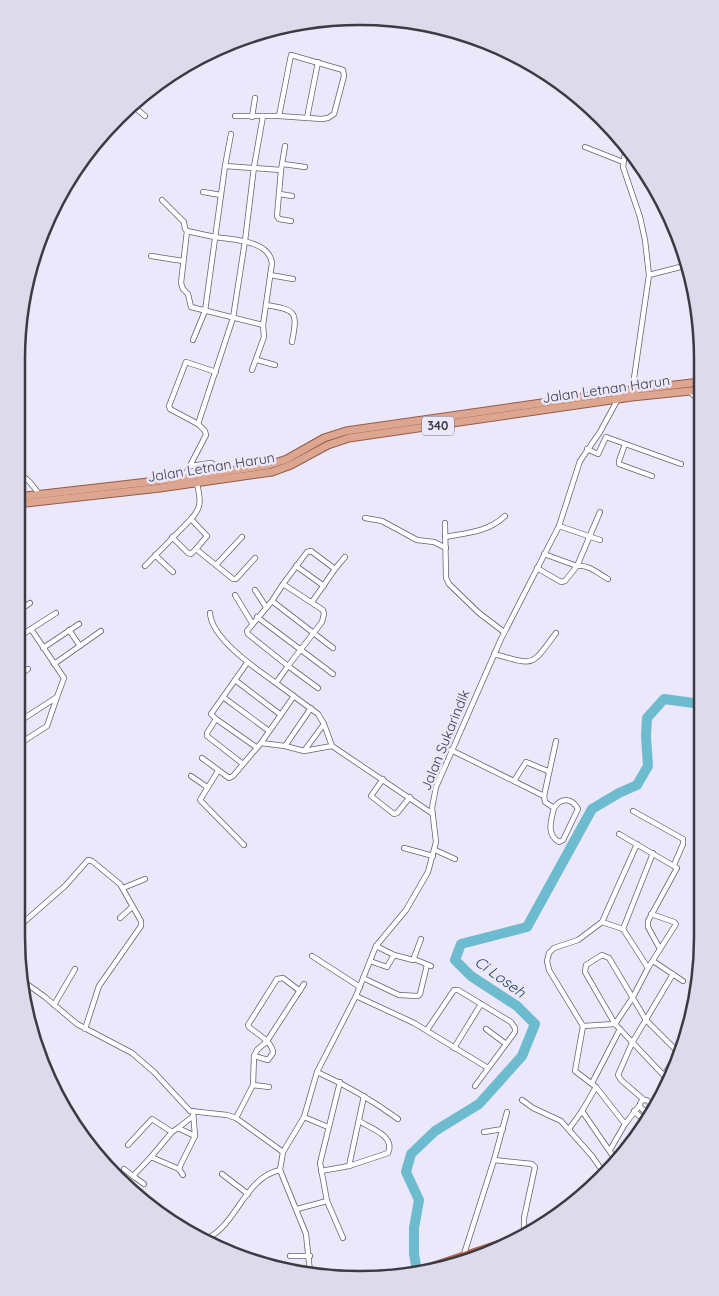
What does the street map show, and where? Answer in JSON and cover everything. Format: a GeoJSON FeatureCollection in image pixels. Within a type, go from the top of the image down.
{"type":"FeatureCollection","features":[{"type":"Feature","properties":{"kind":"main road","name":"Jalan Letnan Harun"},"geometry":{"type":"LineString","coordinates":[[182,481],[196,483],[272,472],[291,465],[328,445],[349,438],[694,383]]}},
{"type":"Feature","properties":{"kind":"main road","name":"Jalan Letnan Harun"},"geometry":{"type":"LineString","coordinates":[[632,394],[694,391]]}},
{"type":"Feature","properties":{"kind":"main road","name":"Jalan Letnan Harun"},"geometry":{"type":"LineString","coordinates":[[25,497],[182,481],[214,473],[269,466],[287,459],[324,438],[346,432],[477,417]]}},
{"type":"Feature","properties":{"kind":"main road","name":"Jalan Letnan Harun"},"geometry":{"type":"LineString","coordinates":[[25,502],[44,496]]}},
{"type":"Feature","properties":{"kind":"street"},"geometry":{"type":"LineString","coordinates":[[235,116],[325,119],[334,114],[344,76],[343,70],[294,55],[290,57],[279,116]]}},
{"type":"Feature","properties":{"kind":"street"},"geometry":{"type":"LineString","coordinates":[[307,118],[318,62]]}},
{"type":"Feature","properties":{"kind":"street"},"geometry":{"type":"LineString","coordinates":[[252,117],[255,98]]}},
{"type":"Feature","properties":{"kind":"street"},"geometry":{"type":"LineString","coordinates":[[137,110],[145,116]]}},
{"type":"Feature","properties":{"kind":"street"},"geometry":{"type":"LineString","coordinates":[[198,424],[233,318],[263,116]]}},
{"type":"Feature","properties":{"kind":"street"},"geometry":{"type":"LineString","coordinates":[[193,340],[205,311],[231,134]]}},
{"type":"Feature","properties":{"kind":"street"},"geometry":{"type":"LineString","coordinates":[[286,146],[281,170],[277,216],[279,219],[291,221]]}},
{"type":"Feature","properties":{"kind":"street"},"geometry":{"type":"LineString","coordinates":[[585,147],[624,162]]}},
{"type":"Feature","properties":{"kind":"street"},"geometry":{"type":"LineString","coordinates":[[625,156],[625,174],[644,233],[649,275],[632,394]]}},
{"type":"Feature","properties":{"kind":"street"},"geometry":{"type":"LineString","coordinates":[[283,164],[305,167]]}},
{"type":"Feature","properties":{"kind":"street"},"geometry":{"type":"LineString","coordinates":[[225,166],[281,170]]}},
{"type":"Feature","properties":{"kind":"street"},"geometry":{"type":"LineString","coordinates":[[204,192],[221,195]]}},
{"type":"Feature","properties":{"kind":"street"},"geometry":{"type":"LineString","coordinates":[[280,194],[292,196]]}},
{"type":"Feature","properties":{"kind":"street"},"geometry":{"type":"LineString","coordinates":[[162,200],[183,220],[184,229],[187,231],[245,241],[263,249],[270,255],[272,263],[263,326],[264,338],[252,370]]}},
{"type":"Feature","properties":{"kind":"street"},"geometry":{"type":"LineString","coordinates":[[187,231],[181,286],[188,294],[191,306],[263,326]]}},
{"type":"Feature","properties":{"kind":"street"},"geometry":{"type":"LineString","coordinates":[[151,256],[184,260]]}},
{"type":"Feature","properties":{"kind":"street"},"geometry":{"type":"LineString","coordinates":[[649,275],[681,267]]}},
{"type":"Feature","properties":{"kind":"street"},"geometry":{"type":"LineString","coordinates":[[270,275],[293,279]]}},
{"type":"Feature","properties":{"kind":"street"},"geometry":{"type":"LineString","coordinates":[[266,306],[288,309],[294,315],[295,325],[292,342]]}},
{"type":"Feature","properties":{"kind":"street"},"geometry":{"type":"LineString","coordinates":[[257,360],[275,365]]}},
{"type":"Feature","properties":{"kind":"street"},"geometry":{"type":"LineString","coordinates":[[182,481],[206,432],[198,424],[170,409],[169,406],[186,362],[216,372]]}},
{"type":"Feature","properties":{"kind":"street"},"geometry":{"type":"LineString","coordinates":[[689,391],[694,396]]}},
{"type":"Feature","properties":{"kind":"street","name":"Jalan Sukarindik"},"geometry":{"type":"LineString","coordinates":[[280,1170],[284,1152],[304,1117],[317,1072],[356,996],[376,946],[406,910],[428,872],[434,853],[436,836],[433,814],[434,794],[451,750],[504,632],[559,526],[580,461],[600,432],[619,396]]}},
{"type":"Feature","properties":{"kind":"street"},"geometry":{"type":"LineString","coordinates":[[587,449],[598,454],[606,437],[681,464]]}},
{"type":"Feature","properties":{"kind":"street"},"geometry":{"type":"LineString","coordinates":[[625,444],[619,464],[652,476]]}},
{"type":"Feature","properties":{"kind":"street"},"geometry":{"type":"LineString","coordinates":[[190,466],[211,463],[213,464],[214,473]]}},
{"type":"Feature","properties":{"kind":"street"},"geometry":{"type":"LineString","coordinates":[[25,479],[44,496]]}},
{"type":"Feature","properties":{"kind":"street"},"geometry":{"type":"LineString","coordinates":[[145,566],[198,512],[200,506],[196,483]]}},
{"type":"Feature","properties":{"kind":"street"},"geometry":{"type":"LineString","coordinates":[[537,568],[563,582],[577,566],[600,512]]}},
{"type":"Feature","properties":{"kind":"street"},"geometry":{"type":"LineString","coordinates":[[445,537],[488,529],[505,516]]}},
{"type":"Feature","properties":{"kind":"street"},"geometry":{"type":"LineString","coordinates":[[365,518],[382,521],[417,540],[434,542],[446,548]]}},
{"type":"Feature","properties":{"kind":"street"},"geometry":{"type":"LineString","coordinates":[[172,538],[188,553],[191,554],[196,549],[207,537],[207,534],[191,519]]}},
{"type":"Feature","properties":{"kind":"street"},"geometry":{"type":"LineString","coordinates":[[445,523],[446,578],[449,584],[479,613],[504,632]]}},
{"type":"Feature","properties":{"kind":"street"},"geometry":{"type":"LineString","coordinates":[[559,526],[600,540]]}},
{"type":"Feature","properties":{"kind":"street"},"geometry":{"type":"LineString","coordinates":[[216,565],[242,537]]}},
{"type":"Feature","properties":{"kind":"street"},"geometry":{"type":"LineString","coordinates":[[196,549],[234,580],[255,558]]}},
{"type":"Feature","properties":{"kind":"street"},"geometry":{"type":"LineString","coordinates":[[318,688],[248,634],[247,630],[272,601],[307,552],[310,551],[335,568]]}},
{"type":"Feature","properties":{"kind":"street"},"geometry":{"type":"LineString","coordinates":[[544,554],[577,566],[588,567],[608,580]]}},
{"type":"Feature","properties":{"kind":"street"},"geometry":{"type":"LineString","coordinates":[[155,555],[173,572]]}},
{"type":"Feature","properties":{"kind":"street"},"geometry":{"type":"LineString","coordinates":[[312,602],[335,568],[345,557]]}},
{"type":"Feature","properties":{"kind":"street"},"geometry":{"type":"LineString","coordinates":[[296,566],[324,586]]}},
{"type":"Feature","properties":{"kind":"street"},"geometry":{"type":"LineString","coordinates":[[276,683],[322,622],[324,614],[312,602],[283,584]]}},
{"type":"Feature","properties":{"kind":"street"},"geometry":{"type":"LineString","coordinates":[[255,590],[266,607]]}},
{"type":"Feature","properties":{"kind":"street"},"geometry":{"type":"LineString","coordinates":[[235,595],[252,623]]}},
{"type":"Feature","properties":{"kind":"street"},"geometry":{"type":"LineString","coordinates":[[272,601],[334,648]]}},
{"type":"Feature","properties":{"kind":"street"},"geometry":{"type":"LineString","coordinates":[[25,606],[30,603]]}},
{"type":"Feature","properties":{"kind":"street"},"geometry":{"type":"LineString","coordinates":[[25,632],[56,613]]}},
{"type":"Feature","properties":{"kind":"street"},"geometry":{"type":"LineString","coordinates":[[210,613],[216,630],[247,663],[318,714],[332,746],[433,814]]}},
{"type":"Feature","properties":{"kind":"street"},"geometry":{"type":"LineString","coordinates":[[257,617],[332,674]]}},
{"type":"Feature","properties":{"kind":"street"},"geometry":{"type":"LineString","coordinates":[[42,648],[79,624]]}},
{"type":"Feature","properties":{"kind":"street"},"geometry":{"type":"LineString","coordinates":[[25,740],[47,726],[64,680],[30,629]]}},
{"type":"Feature","properties":{"kind":"street"},"geometry":{"type":"LineString","coordinates":[[69,630],[80,646]]}},
{"type":"Feature","properties":{"kind":"street"},"geometry":{"type":"LineString","coordinates":[[54,664],[101,631]]}},
{"type":"Feature","properties":{"kind":"street"},"geometry":{"type":"LineString","coordinates":[[494,654],[523,662],[531,662],[539,656],[556,633]]}},
{"type":"Feature","properties":{"kind":"street"},"geometry":{"type":"LineString","coordinates":[[247,663],[212,714],[216,720],[256,747]]}},
{"type":"Feature","properties":{"kind":"street"},"geometry":{"type":"LineString","coordinates":[[235,680],[281,715]]}},
{"type":"Feature","properties":{"kind":"street"},"geometry":{"type":"LineString","coordinates":[[202,758],[218,771],[231,777],[270,731],[294,696]]}},
{"type":"Feature","properties":{"kind":"street"},"geometry":{"type":"LineString","coordinates":[[25,717],[57,697]]}},
{"type":"Feature","properties":{"kind":"street"},"geometry":{"type":"LineString","coordinates":[[223,697],[270,731]]}},
{"type":"Feature","properties":{"kind":"street"},"geometry":{"type":"LineString","coordinates":[[285,746],[310,708]]}},
{"type":"Feature","properties":{"kind":"street"},"geometry":{"type":"LineString","coordinates":[[216,720],[207,736],[243,764]]}},
{"type":"Feature","properties":{"kind":"street"},"geometry":{"type":"LineString","coordinates":[[304,751],[324,724]]}},
{"type":"Feature","properties":{"kind":"street"},"geometry":{"type":"LineString","coordinates":[[554,808],[545,802],[544,796],[556,740]]}},
{"type":"Feature","properties":{"kind":"street"},"geometry":{"type":"LineString","coordinates":[[260,743],[285,746],[304,751],[332,746]]}},
{"type":"Feature","properties":{"kind":"street"},"geometry":{"type":"LineString","coordinates":[[451,750],[544,796]]}},
{"type":"Feature","properties":{"kind":"street"},"geometry":{"type":"LineString","coordinates":[[514,781],[526,762],[548,771]]}},
{"type":"Feature","properties":{"kind":"street"},"geometry":{"type":"LineString","coordinates":[[218,771],[200,800],[244,845]]}},
{"type":"Feature","properties":{"kind":"street"},"geometry":{"type":"LineString","coordinates":[[192,776],[207,787]]}},
{"type":"Feature","properties":{"kind":"street"},"geometry":{"type":"LineString","coordinates":[[383,779],[370,796],[394,814],[410,797]]}},
{"type":"Feature","properties":{"kind":"street"},"geometry":{"type":"LineString","coordinates":[[560,800],[564,800],[578,809],[564,840],[559,842],[551,834],[550,829],[554,808],[560,800]]}},
{"type":"Feature","properties":{"kind":"street"},"geometry":{"type":"LineString","coordinates":[[633,812],[683,841],[674,865]]}},
{"type":"Feature","properties":{"kind":"street"},"geometry":{"type":"LineString","coordinates":[[619,834],[677,867],[677,871],[651,914],[648,927],[660,949]]}},
{"type":"Feature","properties":{"kind":"street"},"geometry":{"type":"LineString","coordinates":[[625,1124],[592,1083],[576,1073],[574,1068],[583,1026],[549,970],[547,961],[554,948],[578,940],[602,922],[637,844]]}},
{"type":"Feature","properties":{"kind":"street"},"geometry":{"type":"LineString","coordinates":[[404,848],[455,859]]}},
{"type":"Feature","properties":{"kind":"street"},"geometry":{"type":"LineString","coordinates":[[623,929],[653,853]]}},
{"type":"Feature","properties":{"kind":"street"},"geometry":{"type":"LineString","coordinates":[[25,921],[64,886],[88,860],[92,861],[123,888],[141,921],[141,926],[98,986],[85,1029]]}},
{"type":"Feature","properties":{"kind":"street"},"geometry":{"type":"LineString","coordinates":[[123,888],[145,879]]}},
{"type":"Feature","properties":{"kind":"street"},"geometry":{"type":"LineString","coordinates":[[120,918],[132,907]]}},
{"type":"Feature","properties":{"kind":"street"},"geometry":{"type":"LineString","coordinates":[[615,1024],[676,924],[651,914]]}},
{"type":"Feature","properties":{"kind":"street"},"geometry":{"type":"LineString","coordinates":[[602,922],[623,929],[648,968]]}},
{"type":"Feature","properties":{"kind":"street"},"geometry":{"type":"LineString","coordinates":[[414,959],[421,939]]}},
{"type":"Feature","properties":{"kind":"street"},"geometry":{"type":"LineString","coordinates":[[363,978],[399,995],[418,996],[420,994],[429,965],[414,959],[394,955],[376,946]]}},
{"type":"Feature","properties":{"kind":"street"},"geometry":{"type":"LineString","coordinates":[[370,961],[387,967],[394,955]]}},
{"type":"Feature","properties":{"kind":"street"},"geometry":{"type":"LineString","coordinates":[[664,1075],[615,1024],[586,974],[584,967],[602,955],[607,957],[646,1020],[674,1049]]}},
{"type":"Feature","properties":{"kind":"street"},"geometry":{"type":"LineString","coordinates":[[312,956],[360,987]]}},
{"type":"Feature","properties":{"kind":"street"},"geometry":{"type":"LineString","coordinates":[[653,960],[683,982]]}},
{"type":"Feature","properties":{"kind":"street"},"geometry":{"type":"LineString","coordinates":[[54,1005],[75,969]]}},
{"type":"Feature","properties":{"kind":"street"},"geometry":{"type":"LineString","coordinates":[[649,1104],[621,1080],[618,1075],[632,1043],[673,974]]}},
{"type":"Feature","properties":{"kind":"street"},"geometry":{"type":"LineString","coordinates":[[254,1056],[266,1060],[270,1058],[274,1051],[248,1025],[272,986],[280,978],[283,978],[300,991]]}},
{"type":"Feature","properties":{"kind":"street"},"geometry":{"type":"LineString","coordinates":[[236,1118],[252,1085],[254,1056],[258,1047],[266,1041],[304,984]]}},
{"type":"Feature","properties":{"kind":"street"},"geometry":{"type":"LineString","coordinates":[[29,986],[74,1022],[132,1053],[154,1072],[193,1114],[195,1136],[179,1169]]}},
{"type":"Feature","properties":{"kind":"street"},"geometry":{"type":"LineString","coordinates":[[427,1030],[454,990],[458,990],[511,1022],[515,1032],[475,1086]]}},
{"type":"Feature","properties":{"kind":"street"},"geometry":{"type":"LineString","coordinates":[[356,996],[427,1030],[488,1068]]}},
{"type":"Feature","properties":{"kind":"street"},"geometry":{"type":"LineString","coordinates":[[454,1048],[482,1004]]}},
{"type":"Feature","properties":{"kind":"street"},"geometry":{"type":"LineString","coordinates":[[583,1026],[615,1024]]}},
{"type":"Feature","properties":{"kind":"street"},"geometry":{"type":"LineString","coordinates":[[486,1029],[506,1044]]}},
{"type":"Feature","properties":{"kind":"street"},"geometry":{"type":"LineString","coordinates":[[592,1083],[620,1029]]}},
{"type":"Feature","properties":{"kind":"street"},"geometry":{"type":"LineString","coordinates":[[317,1072],[340,1082],[398,1119]]}},
{"type":"Feature","properties":{"kind":"street"},"geometry":{"type":"LineString","coordinates":[[340,1082],[321,1156],[321,1172],[327,1201],[343,1238]]}},
{"type":"Feature","properties":{"kind":"street"},"geometry":{"type":"LineString","coordinates":[[252,1085],[269,1087]]}},
{"type":"Feature","properties":{"kind":"street"},"geometry":{"type":"LineString","coordinates":[[569,1129],[596,1088]]}},
{"type":"Feature","properties":{"kind":"street"},"geometry":{"type":"LineString","coordinates":[[349,1166],[364,1096]]}},
{"type":"Feature","properties":{"kind":"street"},"geometry":{"type":"LineString","coordinates":[[522,1100],[533,1108],[562,1121],[600,1168]]}},
{"type":"Feature","properties":{"kind":"street"},"geometry":{"type":"LineString","coordinates":[[644,1100],[640,1102],[641,1108],[644,1111]]}},
{"type":"Feature","properties":{"kind":"street"},"geometry":{"type":"LineString","coordinates":[[610,1150],[634,1111],[641,1108],[646,1109]]}},
{"type":"Feature","properties":{"kind":"street"},"geometry":{"type":"LineString","coordinates":[[582,1111],[613,1155]]}},
{"type":"Feature","properties":{"kind":"street"},"geometry":{"type":"LineString","coordinates":[[634,1111],[641,1117]]}},
{"type":"Feature","properties":{"kind":"street"},"geometry":{"type":"LineString","coordinates":[[462,1254],[494,1160],[507,1112]]}},
{"type":"Feature","properties":{"kind":"street"},"geometry":{"type":"LineString","coordinates":[[133,1176],[172,1132],[193,1114],[221,1114],[236,1118],[284,1152]]}},
{"type":"Feature","properties":{"kind":"street"},"geometry":{"type":"LineString","coordinates":[[304,1117],[328,1127]]}},
{"type":"Feature","properties":{"kind":"street"},"geometry":{"type":"LineString","coordinates":[[128,1145],[152,1119],[172,1132]]}},
{"type":"Feature","properties":{"kind":"street"},"geometry":{"type":"LineString","coordinates":[[321,1172],[349,1166],[388,1153],[390,1143],[386,1137],[359,1121]]}},
{"type":"Feature","properties":{"kind":"street"},"geometry":{"type":"LineString","coordinates":[[178,1128],[195,1136]]}},
{"type":"Feature","properties":{"kind":"street"},"geometry":{"type":"LineString","coordinates":[[484,1132],[502,1129]]}},
{"type":"Feature","properties":{"kind":"street"},"geometry":{"type":"LineString","coordinates":[[151,1157],[179,1169],[183,1174]]}},
{"type":"Feature","properties":{"kind":"street"},"geometry":{"type":"LineString","coordinates":[[494,1160],[532,1164],[535,1167],[524,1218],[524,1228]]}},
{"type":"Feature","properties":{"kind":"street"},"geometry":{"type":"LineString","coordinates":[[124,1169],[144,1184]]}},
{"type":"Feature","properties":{"kind":"street"},"geometry":{"type":"LineString","coordinates":[[210,1236],[220,1230],[264,1176],[270,1172],[280,1170],[306,1234],[310,1267]]}},
{"type":"Feature","properties":{"kind":"street"},"geometry":{"type":"LineString","coordinates":[[222,1174],[248,1194]]}},
{"type":"Feature","properties":{"kind":"street"},"geometry":{"type":"LineString","coordinates":[[297,1209],[327,1201]]}},
{"type":"Feature","properties":{"kind":"street"},"geometry":{"type":"LineString","coordinates":[[290,1256],[310,1256]]}},
{"type":"Feature","properties":{"kind":"waterway","name":"Ci Loseh"},"geometry":{"type":"LineString","coordinates":[[416,1266],[414,1228],[419,1200],[406,1172],[411,1154],[435,1131],[479,1104],[522,1056],[535,1024],[517,1006],[471,976],[455,960],[461,944],[527,927],[592,809],[637,785],[648,766],[647,718],[664,699],[694,703]]}}]}
